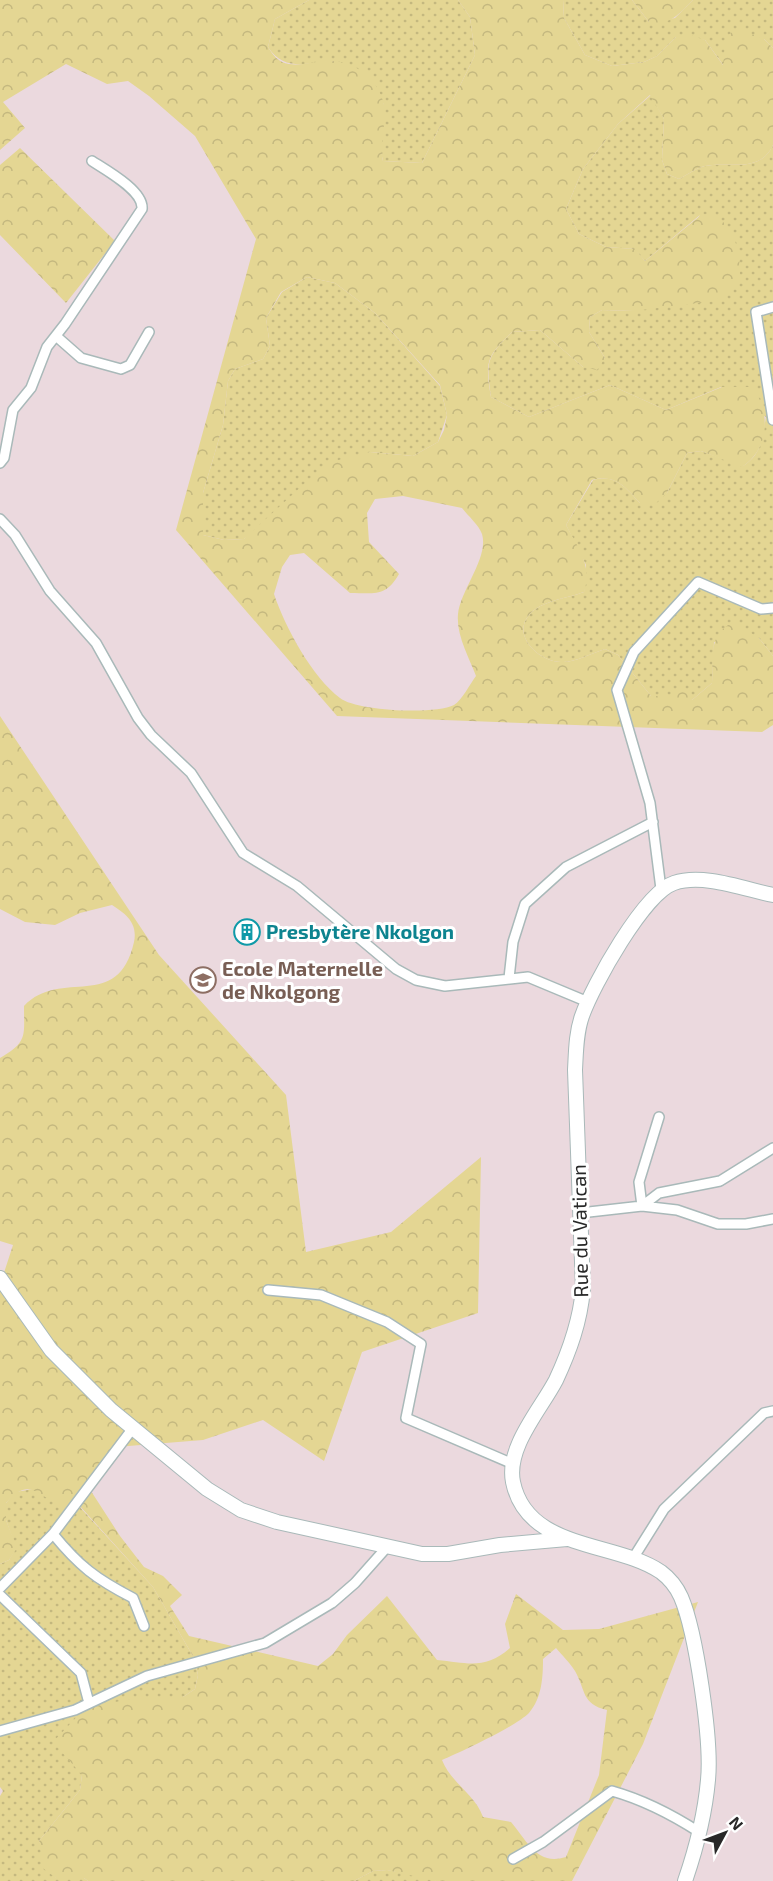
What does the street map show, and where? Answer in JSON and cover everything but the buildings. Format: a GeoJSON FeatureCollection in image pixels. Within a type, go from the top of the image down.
{"type":"FeatureCollection","features":[{"type":"Feature","properties":{"kind":"street"},"geometry":{"type":"LineString","coordinates":[[0,463],[4,458],[13,410],[31,388],[44,352],[142,209],[141,199],[136,194],[120,179],[92,162]]}},
{"type":"Feature","properties":{"kind":"street"},"geometry":{"type":"LineString","coordinates":[[773,307],[756,312],[773,420]]}},
{"type":"Feature","properties":{"kind":"street"},"geometry":{"type":"LineString","coordinates":[[56,336],[81,358],[121,369],[130,364],[149,332]]}},
{"type":"Feature","properties":{"kind":"street"},"geometry":{"type":"LineString","coordinates":[[0,519],[15,535],[50,591],[96,643],[138,718],[151,735],[191,773],[243,853],[297,886],[406,976],[435,986],[509,978],[539,980],[588,1002]]}},
{"type":"Feature","properties":{"kind":"street"},"geometry":{"type":"LineString","coordinates":[[773,608],[761,609],[698,582],[634,652],[617,690],[650,803],[661,889],[675,883],[703,881],[773,895]]}},
{"type":"Feature","properties":{"kind":"street"},"geometry":{"type":"LineString","coordinates":[[509,978],[513,942],[525,904],[566,867],[653,822]]}},
{"type":"Feature","properties":{"kind":"street","name":"Rue du Vatican"},"geometry":{"type":"LineString","coordinates":[[513,1464],[518,1447],[555,1380],[576,1332],[583,1289],[576,1042],[582,1015],[623,938],[652,897],[661,889]]}},
{"type":"Feature","properties":{"kind":"street"},"geometry":{"type":"LineString","coordinates":[[642,1206],[639,1182],[659,1117]]}},
{"type":"Feature","properties":{"kind":"street"},"geometry":{"type":"LineString","coordinates":[[642,1206],[659,1193],[720,1181],[773,1148]]}},
{"type":"Feature","properties":{"kind":"street"},"geometry":{"type":"LineString","coordinates":[[580,1213],[642,1206],[676,1210],[718,1224],[746,1224],[773,1219]]}},
{"type":"Feature","properties":{"kind":"street"},"geometry":{"type":"LineString","coordinates":[[0,1278],[51,1350],[133,1428],[207,1489],[241,1510],[277,1522],[387,1547],[435,1555],[567,1539]]}},
{"type":"Feature","properties":{"kind":"street"},"geometry":{"type":"LineString","coordinates":[[268,1290],[321,1295],[387,1322],[421,1344],[406,1418],[513,1464],[513,1481],[525,1509],[567,1539],[632,1560],[660,1572],[681,1596],[704,1708],[709,1765],[699,1832],[685,1881]]}},
{"type":"Feature","properties":{"kind":"street"},"geometry":{"type":"LineString","coordinates":[[632,1560],[664,1509],[764,1413],[773,1411]]}},
{"type":"Feature","properties":{"kind":"street"},"geometry":{"type":"LineString","coordinates":[[0,1588],[53,1534],[133,1428]]}},
{"type":"Feature","properties":{"kind":"street"},"geometry":{"type":"LineString","coordinates":[[53,1534],[69,1554],[98,1580],[133,1598],[144,1626]]}},
{"type":"Feature","properties":{"kind":"street"},"geometry":{"type":"LineString","coordinates":[[0,1731],[64,1714],[147,1676],[248,1650],[276,1638],[332,1603],[355,1583],[387,1547]]}},
{"type":"Feature","properties":{"kind":"street"},"geometry":{"type":"LineString","coordinates":[[0,1595],[81,1673],[89,1703]]}},
{"type":"Feature","properties":{"kind":"street"},"geometry":{"type":"LineString","coordinates":[[513,1859],[543,1842],[612,1791],[636,1797],[673,1815],[699,1832]]}},
{"type":"Feature","properties":{"kind":"green space"},"geometry":{"type":"Polygon","coordinates":[[[0,0],[309,0],[275,19],[268,47],[270,50],[285,63],[340,62],[363,72],[380,92],[385,108],[383,161],[422,163],[475,55],[470,17],[458,0],[563,0],[564,18],[585,55],[612,66],[644,62],[657,56],[676,37],[690,35],[705,40],[723,65],[726,37],[737,28],[764,39],[773,48],[773,145],[767,154],[752,163],[705,166],[679,179],[667,174],[662,160],[664,119],[650,95],[618,124],[583,169],[566,209],[579,234],[606,247],[635,249],[645,261],[701,215],[714,213],[733,236],[738,252],[740,281],[715,301],[633,311],[602,310],[590,317],[589,332],[605,358],[597,370],[583,367],[540,330],[512,332],[492,354],[488,376],[491,397],[529,417],[610,385],[666,410],[722,387],[752,387],[762,407],[765,429],[758,450],[742,467],[701,451],[687,453],[667,493],[656,503],[640,503],[625,487],[614,480],[592,480],[566,525],[583,557],[587,574],[584,592],[540,606],[529,615],[524,623],[523,631],[530,646],[545,658],[566,662],[605,649],[618,655],[651,696],[672,696],[683,688],[692,700],[712,683],[715,640],[733,622],[759,638],[773,656],[773,725],[762,732],[337,716],[176,530],[256,239],[195,136],[128,81],[107,84],[66,64],[3,102],[25,128],[0,150],[0,0]],[[307,277],[281,292],[266,318],[270,346],[263,359],[235,369],[228,381],[223,425],[203,493],[203,535],[224,540],[244,539],[327,463],[370,452],[413,456],[438,442],[444,430],[447,415],[440,385],[375,313],[335,283],[307,277]],[[403,496],[375,499],[367,513],[369,542],[399,574],[389,587],[379,592],[350,593],[304,553],[290,555],[282,567],[274,594],[285,621],[310,665],[319,678],[340,698],[378,709],[414,711],[444,708],[457,703],[476,676],[461,638],[458,614],[460,604],[482,553],[482,534],[462,508],[403,496]]]}},
{"type":"Feature","properties":{"kind":"green space"},"geometry":{"type":"Polygon","coordinates":[[[309,0],[458,0],[470,17],[475,55],[422,163],[383,161],[380,148],[384,104],[333,61],[289,63],[274,55],[268,47],[275,19],[309,0]]]}},
{"type":"Feature","properties":{"kind":"green space"},"geometry":{"type":"Polygon","coordinates":[[[563,0],[632,0],[649,22],[675,18],[693,0],[773,0],[773,48],[764,39],[724,66],[705,40],[676,37],[657,56],[644,62],[612,66],[585,55],[564,18],[563,0]]]}},
{"type":"Feature","properties":{"kind":"green space"},"geometry":{"type":"Polygon","coordinates":[[[632,0],[693,0],[674,18],[656,23],[649,22],[632,0]]]}},
{"type":"Feature","properties":{"kind":"green space"},"geometry":{"type":"Polygon","coordinates":[[[651,95],[664,119],[662,160],[667,174],[679,179],[705,166],[752,163],[767,154],[773,145],[773,656],[759,638],[714,642],[712,683],[692,700],[672,696],[651,696],[618,655],[605,649],[566,662],[545,658],[530,646],[523,631],[524,623],[529,615],[540,606],[584,592],[586,565],[566,525],[593,480],[614,480],[625,487],[640,503],[667,493],[687,453],[701,451],[743,466],[758,451],[766,417],[721,387],[666,410],[610,385],[529,417],[491,397],[489,376],[493,354],[512,332],[540,330],[583,367],[605,358],[589,332],[590,317],[602,310],[633,311],[700,215],[645,261],[634,249],[606,247],[579,234],[566,209],[583,169],[618,124],[651,95]]]}},
{"type":"Feature","properties":{"kind":"green space"},"geometry":{"type":"Polygon","coordinates":[[[20,148],[115,241],[66,303],[0,235],[0,165],[20,148]]]}},
{"type":"Feature","properties":{"kind":"green space"},"geometry":{"type":"Polygon","coordinates":[[[307,277],[335,283],[375,313],[440,386],[447,415],[438,442],[413,456],[370,452],[244,539],[224,540],[203,535],[203,493],[223,425],[228,381],[235,369],[263,359],[270,346],[266,318],[282,292],[307,277]]]}},
{"type":"Feature","properties":{"kind":"green space"},"geometry":{"type":"Polygon","coordinates":[[[0,716],[159,955],[286,1095],[306,1252],[391,1232],[481,1157],[478,1313],[362,1352],[324,1461],[263,1420],[203,1440],[116,1447],[89,1488],[120,1536],[144,1567],[163,1576],[182,1595],[170,1606],[189,1636],[318,1666],[333,1654],[347,1635],[387,1596],[437,1660],[467,1663],[492,1660],[510,1648],[505,1624],[516,1594],[563,1630],[599,1629],[698,1602],[643,1744],[572,1881],[436,1881],[387,1870],[373,1871],[354,1881],[88,1881],[84,1878],[56,1878],[44,1869],[39,1841],[80,1790],[82,1775],[53,1742],[85,1708],[141,1697],[183,1697],[195,1689],[198,1675],[194,1658],[153,1587],[78,1504],[63,1505],[28,1489],[15,1495],[6,1503],[6,1520],[17,1548],[9,1560],[0,1564],[0,1285],[13,1245],[0,1241],[0,1058],[20,1042],[24,1031],[24,1006],[39,995],[55,990],[102,983],[115,976],[126,964],[135,935],[130,920],[112,905],[80,913],[55,925],[25,922],[0,909],[0,716]],[[556,1648],[543,1659],[539,1694],[529,1713],[501,1731],[442,1760],[483,1817],[511,1822],[540,1855],[556,1859],[566,1857],[599,1775],[607,1710],[588,1700],[575,1671],[556,1648]]]}},
{"type":"Feature","properties":{"kind":"green space"},"geometry":{"type":"Polygon","coordinates":[[[34,1489],[64,1505],[77,1504],[153,1587],[194,1658],[198,1675],[195,1689],[183,1697],[141,1697],[82,1775],[80,1790],[39,1841],[56,1878],[84,1878],[88,1881],[0,1881],[0,1796],[3,1791],[0,1787],[0,1564],[9,1560],[16,1548],[6,1520],[6,1503],[15,1492],[34,1489]]]}},
{"type":"Feature","properties":{"kind":"green space"},"geometry":{"type":"Polygon","coordinates":[[[387,1870],[432,1878],[436,1881],[354,1881],[373,1871],[387,1870]]]}},
{"type":"Feature","properties":{"kind":"place","name":"Presbytère Nkolgon"},"geometry":{"type":"Point","coordinates":[247,932]}},
{"type":"Feature","properties":{"kind":"place","name":"Ecole Maternelle de Nkolgong"},"geometry":{"type":"Point","coordinates":[203,980]}}]}
